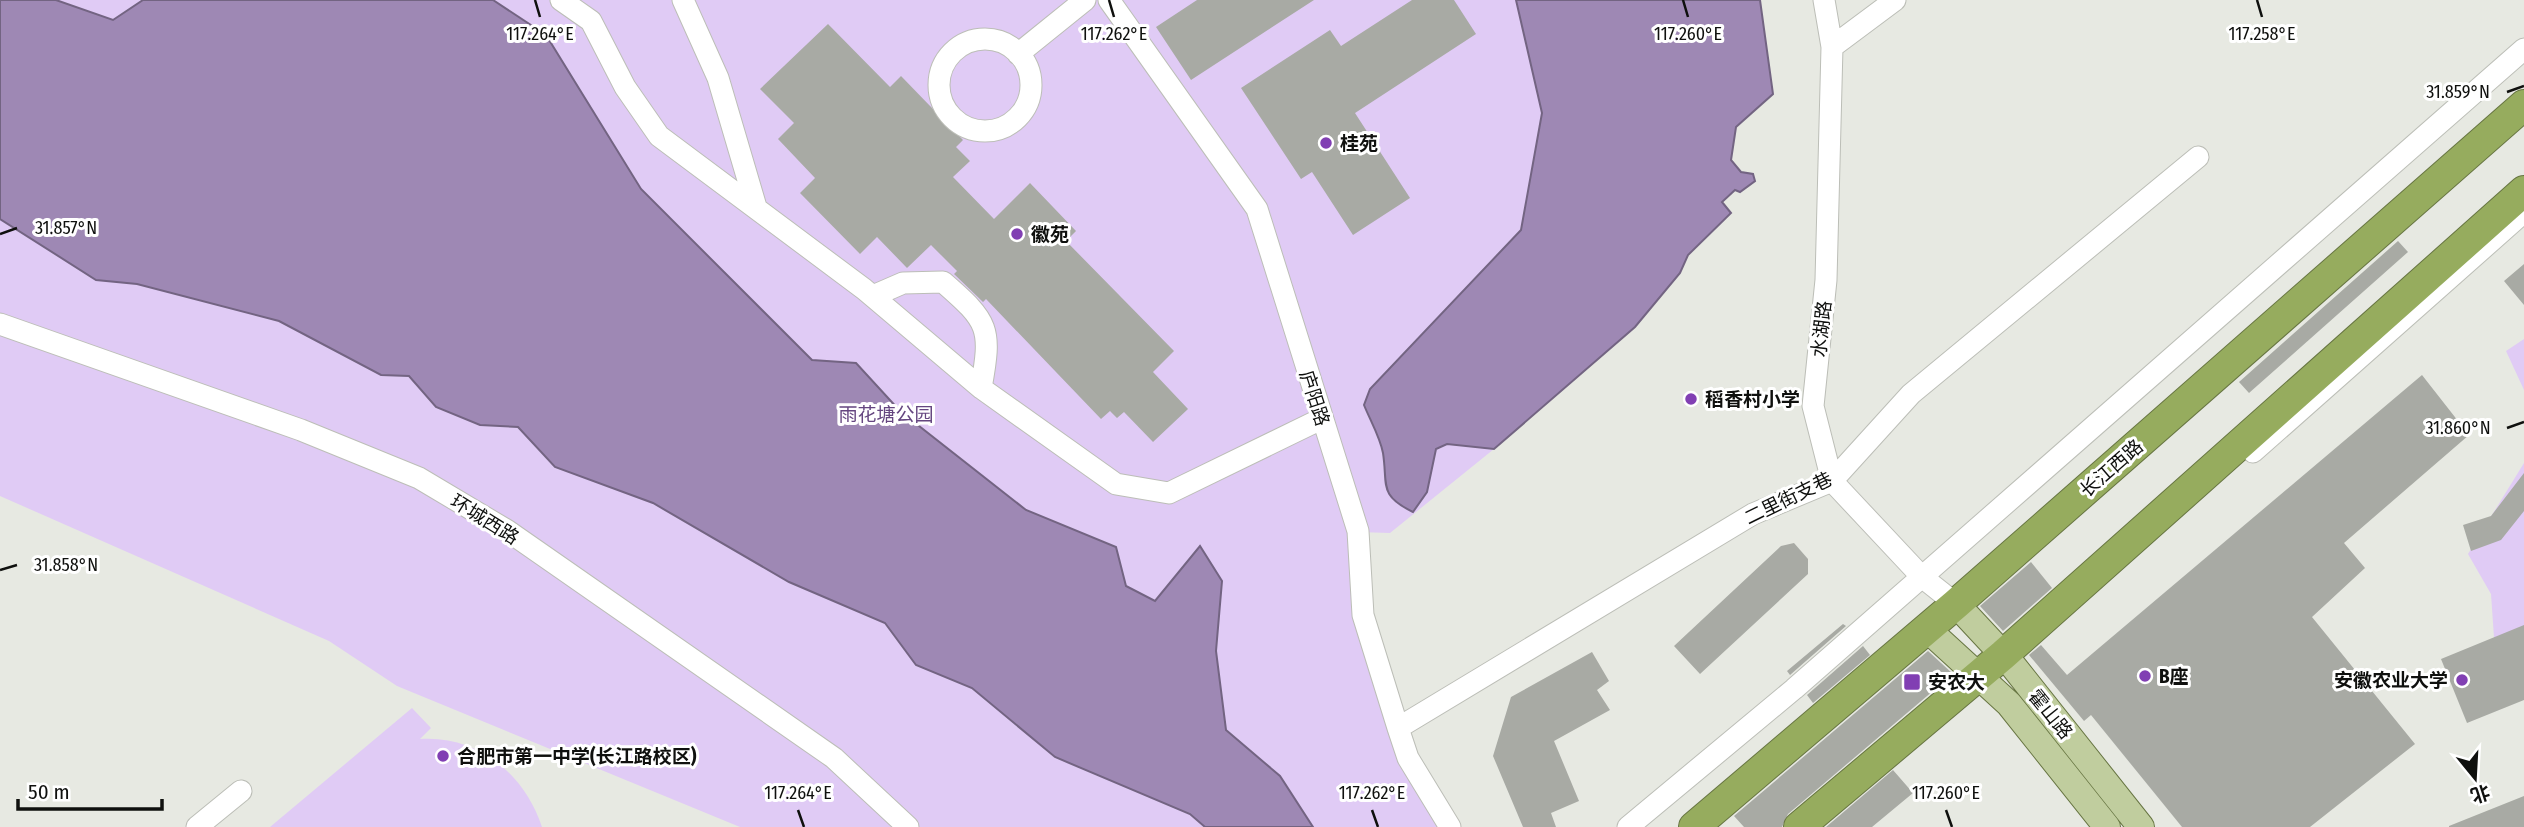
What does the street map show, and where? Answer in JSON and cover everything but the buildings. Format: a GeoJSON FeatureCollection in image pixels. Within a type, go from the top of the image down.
{"type":"FeatureCollection","features":[{"type":"Feature","properties":{"kind":"highway","name":"长江西路"},"geometry":{"type":"LineString","coordinates":[[1694,827],[1956,604],[2524,105]]}},
{"type":"Feature","properties":{"kind":"highway"},"geometry":{"type":"LineString","coordinates":[[1799,827],[2006,658],[2524,191]]}},
{"type":"Feature","properties":{"kind":"main road","name":"霍山路"},"geometry":{"type":"LineString","coordinates":[[1956,604],[2006,658],[2141,827]]}},
{"type":"Feature","properties":{"kind":"main road","name":"霍山路"},"geometry":{"type":"LineString","coordinates":[[1926,628],[2009,704],[2107,827]]}},
{"type":"Feature","properties":{"kind":"street"},"geometry":{"type":"LineString","coordinates":[[561,0],[591,21],[625,87],[659,135],[873,296],[981,388],[1116,484],[1169,493],[1321,419]]}},
{"type":"Feature","properties":{"kind":"street"},"geometry":{"type":"LineString","coordinates":[[683,0],[718,78],[756,207]]}},
{"type":"Feature","properties":{"kind":"street"},"geometry":{"type":"LineString","coordinates":[[1018,54],[1085,0]]}},
{"type":"Feature","properties":{"kind":"street","name":"庐阳路"},"geometry":{"type":"LineString","coordinates":[[1109,0],[1257,209],[1358,531],[1363,615],[1398,728],[1408,758],[1450,827]]}},
{"type":"Feature","properties":{"kind":"street","name":"水湖路"},"geometry":{"type":"LineString","coordinates":[[1824,0],[1832,47],[1826,280],[1813,406],[1832,481],[1922,577],[1956,604]]}},
{"type":"Feature","properties":{"kind":"street"},"geometry":{"type":"LineString","coordinates":[[1832,47],[1895,0]]}},
{"type":"Feature","properties":{"kind":"street"},"geometry":{"type":"LineString","coordinates":[[985,40],[1007,44],[1018,54],[1027,67],[1031,82],[1023,111],[998,129],[983,131],[968,128],[955,120],[945,109],[939,95],[943,66],[951,53],[963,44],[985,40]]}},
{"type":"Feature","properties":{"kind":"street"},"geometry":{"type":"LineString","coordinates":[[1628,827],[1922,577],[2524,49]]}},
{"type":"Feature","properties":{"kind":"street","name":"二里街支巷"},"geometry":{"type":"LineString","coordinates":[[1398,728],[1753,514],[1832,481],[1911,394],[2198,157]]}},
{"type":"Feature","properties":{"kind":"street"},"geometry":{"type":"LineString","coordinates":[[2006,658],[2149,544],[2524,212]]}},
{"type":"Feature","properties":{"kind":"street"},"geometry":{"type":"LineString","coordinates":[[873,296],[903,283],[943,282],[976,311],[989,344],[981,388]]}},
{"type":"Feature","properties":{"kind":"street","name":"环城西路"},"geometry":{"type":"LineString","coordinates":[[0,324],[301,430],[419,478],[508,531],[834,758],[908,827]]}},
{"type":"Feature","properties":{"kind":"street"},"geometry":{"type":"LineString","coordinates":[[1816,827],[1982,679]]}},
{"type":"Feature","properties":{"kind":"street"},"geometry":{"type":"LineString","coordinates":[[197,827],[241,790]]}},
{"type":"Feature","properties":{"kind":"green space","name":"雨花塘公园"},"geometry":{"type":"Polygon","coordinates":[[[0,0],[1760,0],[1773,94],[1736,127],[1731,160],[1741,172],[1753,174],[1755,181],[1740,192],[1735,190],[1722,202],[1731,213],[1688,255],[1680,273],[1635,327],[1494,449],[1390,533],[1358,532],[1363,615],[1398,728],[1450,827],[740,827],[397,686],[329,641],[0,496],[0,0]]]}},
{"type":"Feature","properties":{"kind":"green space"},"geometry":{"type":"Polygon","coordinates":[[[2524,339],[2524,390],[2506,351],[2524,339]]]}},
{"type":"Feature","properties":{"kind":"green space"},"geometry":{"type":"Polygon","coordinates":[[[2524,463],[2524,641],[2495,652],[2491,594],[2468,554],[2524,463]]]}},
{"type":"Feature","properties":{"kind":"green space"},"geometry":{"type":"Polygon","coordinates":[[[412,708],[431,728],[420,739],[461,743],[496,761],[511,774],[534,808],[542,827],[270,827],[412,708]]]}},
{"type":"Feature","properties":{"kind":"shaded area"},"geometry":{"type":"Polygon","coordinates":[[[0,0],[56,0],[113,20],[143,0],[493,0],[546,35],[641,189],[812,360],[856,363],[900,411],[1026,510],[1116,547],[1126,586],[1155,601],[1200,546],[1222,581],[1216,651],[1226,730],[1280,776],[1313,827],[1205,827],[1190,814],[1055,757],[972,688],[916,665],[885,623],[789,582],[653,503],[555,467],[518,427],[480,425],[436,407],[409,376],[381,375],[279,321],[137,284],[96,280],[0,219],[0,0]]]}},
{"type":"Feature","properties":{"kind":"shaded area"},"geometry":{"type":"Polygon","coordinates":[[[1516,0],[1760,0],[1773,94],[1736,127],[1731,160],[1741,172],[1753,174],[1755,181],[1740,192],[1735,190],[1722,202],[1731,213],[1688,255],[1680,273],[1635,327],[1494,449],[1447,444],[1436,449],[1427,492],[1413,512],[1389,494],[1382,447],[1364,405],[1370,389],[1521,230],[1542,113],[1516,0]]]}},
{"type":"Feature","properties":{"kind":"place","name":"桂苑"},"geometry":{"type":"Point","coordinates":[1326,143]}},
{"type":"Feature","properties":{"kind":"place","name":"徽苑"},"geometry":{"type":"Point","coordinates":[1017,234]}},
{"type":"Feature","properties":{"kind":"place","name":"稻香村小学"},"geometry":{"type":"Point","coordinates":[1691,399]}},
{"type":"Feature","properties":{"kind":"place","name":"B座"},"geometry":{"type":"Point","coordinates":[2145,676]}},
{"type":"Feature","properties":{"kind":"place","name":"安徽农业大学"},"geometry":{"type":"Point","coordinates":[2462,680]}},
{"type":"Feature","properties":{"kind":"place","name":"安农大"},"geometry":{"type":"Point","coordinates":[1912,682]}},
{"type":"Feature","properties":{"kind":"place","name":"合肥市第一中学(长江路校区)"},"geometry":{"type":"Point","coordinates":[443,756]}}]}
